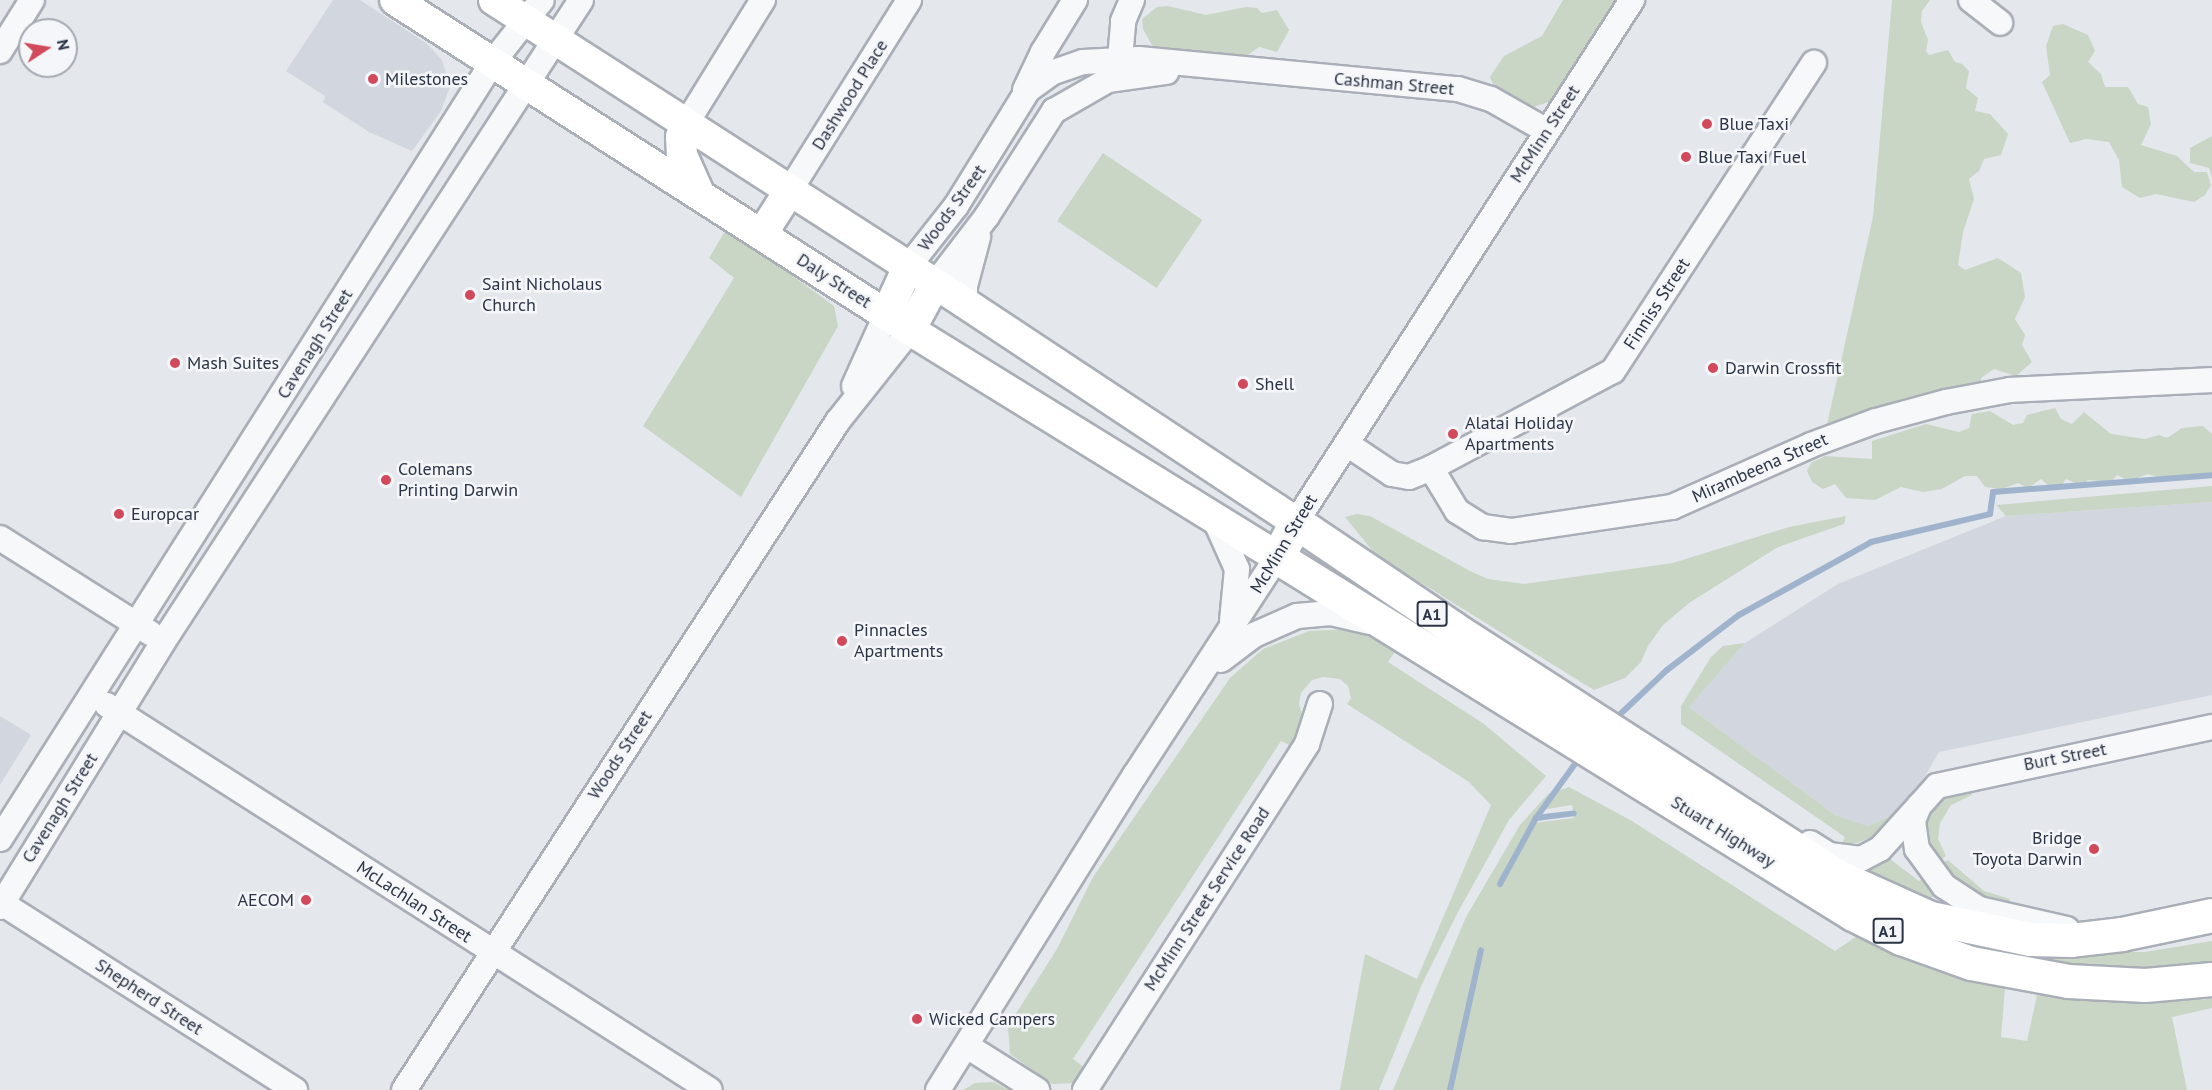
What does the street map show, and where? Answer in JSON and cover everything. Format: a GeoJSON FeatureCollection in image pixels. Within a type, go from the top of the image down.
{"type":"FeatureCollection","features":[{"type":"Feature","properties":{"kind":"highway","name":"McMinn Street"},"geometry":{"type":"LineString","coordinates":[[1277,557],[1296,522]]}},
{"type":"Feature","properties":{"kind":"highway","name":"Stuart Highway"},"geometry":{"type":"LineString","coordinates":[[1296,522],[1560,714],[1614,748],[1853,914],[1938,953],[2022,975],[2068,981],[2145,985],[2212,979]]}},
{"type":"Feature","properties":{"kind":"highway","name":"Stuart Highway"},"geometry":{"type":"LineString","coordinates":[[1277,557],[1414,639],[1560,714]]}},
{"type":"Feature","properties":{"kind":"highway","name":"Stuart Highway"},"geometry":{"type":"LineString","coordinates":[[1614,748],[1651,755],[1839,877],[1929,918],[2030,939],[2122,934],[2212,915]]}},
{"type":"Feature","properties":{"kind":"main road","name":"Daly Street"},"geometry":{"type":"LineString","coordinates":[[395,0],[526,86],[699,193],[898,323],[1216,522],[1277,557]]}},
{"type":"Feature","properties":{"kind":"main road"},"geometry":{"type":"LineString","coordinates":[[494,0],[535,11],[556,39],[965,303],[1296,522]]}},
{"type":"Feature","properties":{"kind":"main road"},"geometry":{"type":"LineString","coordinates":[[686,124],[681,137],[682,155],[699,193]]}},
{"type":"Feature","properties":{"kind":"main road"},"geometry":{"type":"LineString","coordinates":[[762,234],[790,190]]}},
{"type":"Feature","properties":{"kind":"main road"},"geometry":{"type":"LineString","coordinates":[[898,323],[908,267]]}},
{"type":"Feature","properties":{"kind":"main road"},"geometry":{"type":"LineString","coordinates":[[898,323],[935,284]]}},
{"type":"Feature","properties":{"kind":"street"},"geometry":{"type":"LineString","coordinates":[[0,51],[32,0]]}},
{"type":"Feature","properties":{"kind":"street","name":"Cavenagh Street"},"geometry":{"type":"LineString","coordinates":[[1,904],[163,642],[580,0]]}},
{"type":"Feature","properties":{"kind":"street"},"geometry":{"type":"LineString","coordinates":[[686,124],[764,0]]}},
{"type":"Feature","properties":{"kind":"street","name":"Dashwood Place"},"geometry":{"type":"LineString","coordinates":[[790,190],[909,0]]}},
{"type":"Feature","properties":{"kind":"street"},"geometry":{"type":"LineString","coordinates":[[1022,98],[1043,52],[1075,0]]}},
{"type":"Feature","properties":{"kind":"street"},"geometry":{"type":"LineString","coordinates":[[1108,80],[1120,59],[1123,21],[1132,0]]}},
{"type":"Feature","properties":{"kind":"street","name":"McMinn Street"},"geometry":{"type":"LineString","coordinates":[[1296,522],[1632,0]]}},
{"type":"Feature","properties":{"kind":"street"},"geometry":{"type":"LineString","coordinates":[[1971,0],[2000,23]]}},
{"type":"Feature","properties":{"kind":"street","name":"Cavenagh Street"},"geometry":{"type":"LineString","coordinates":[[0,839],[492,63],[535,11]]}},
{"type":"Feature","properties":{"kind":"street","name":"Woods Street"},"geometry":{"type":"LineString","coordinates":[[908,267],[956,206],[995,148],[1022,98],[1051,73],[1083,62],[1120,59]]}},
{"type":"Feature","properties":{"kind":"street","name":"Cashman Street"},"geometry":{"type":"LineString","coordinates":[[1120,59],[1458,89],[1491,99],[1546,131]]}},
{"type":"Feature","properties":{"kind":"street","name":"Finniss Street"},"geometry":{"type":"LineString","coordinates":[[1431,468],[1614,371],[1814,63]]}},
{"type":"Feature","properties":{"kind":"street","name":"Cashman Street"},"geometry":{"type":"LineString","coordinates":[[1108,80],[1162,72],[1231,70]]}},
{"type":"Feature","properties":{"kind":"street"},"geometry":{"type":"LineString","coordinates":[[1051,73],[1067,100]]}},
{"type":"Feature","properties":{"kind":"street","name":"Woods Street"},"geometry":{"type":"LineString","coordinates":[[935,284],[987,216],[1046,121],[1067,100],[1108,80]]}},
{"type":"Feature","properties":{"kind":"street","name":"Woods Street"},"geometry":{"type":"LineString","coordinates":[[995,148],[1020,164]]}},
{"type":"Feature","properties":{"kind":"street","name":"Woods Street"},"geometry":{"type":"LineString","coordinates":[[965,303],[969,267],[987,216]]}},
{"type":"Feature","properties":{"kind":"street"},"geometry":{"type":"LineString","coordinates":[[391,224],[424,243]]}},
{"type":"Feature","properties":{"kind":"street","name":"Woods Street"},"geometry":{"type":"LineString","coordinates":[[405,1090],[838,421],[898,323]]}},
{"type":"Feature","properties":{"kind":"street","name":"Mirambeena Street"},"geometry":{"type":"LineString","coordinates":[[1431,468],[1457,511],[1483,527],[1511,531],[1672,507],[1811,445],[1876,421],[1946,402],[2010,390],[2212,380]]}},
{"type":"Feature","properties":{"kind":"street"},"geometry":{"type":"LineString","coordinates":[[1347,444],[1392,474],[1410,477],[1431,468]]}},
{"type":"Feature","properties":{"kind":"street"},"geometry":{"type":"LineString","coordinates":[[1216,522],[1237,569],[1236,607],[1229,635]]}},
{"type":"Feature","properties":{"kind":"street"},"geometry":{"type":"LineString","coordinates":[[0,538],[163,642]]}},
{"type":"Feature","properties":{"kind":"street","name":"McMinn Street"},"geometry":{"type":"LineString","coordinates":[[938,1090],[1277,557]]}},
{"type":"Feature","properties":{"kind":"street"},"geometry":{"type":"LineString","coordinates":[[1187,697],[1235,648],[1270,626],[1297,616],[1348,615],[1414,639]]}},
{"type":"Feature","properties":{"kind":"street"},"geometry":{"type":"LineString","coordinates":[[92,695],[119,713]]}},
{"type":"Feature","properties":{"kind":"street","name":"McMinn Street Service Road"},"geometry":{"type":"LineString","coordinates":[[1084,1090],[1307,744],[1320,704]]}},
{"type":"Feature","properties":{"kind":"street","name":"McLachlan Street"},"geometry":{"type":"LineString","coordinates":[[119,713],[710,1090]]}},
{"type":"Feature","properties":{"kind":"street","name":"Burt Street"},"geometry":{"type":"LineString","coordinates":[[1651,755],[1718,784],[1818,849],[1842,858],[1861,859],[1880,849],[1936,786],[1966,777],[2212,727]]}},
{"type":"Feature","properties":{"kind":"street"},"geometry":{"type":"LineString","coordinates":[[1923,798],[1913,821],[1917,849],[1932,874],[1961,899],[1979,909],[2039,924],[2122,934]]}},
{"type":"Feature","properties":{"kind":"street","name":"Shepherd Street"},"geometry":{"type":"LineString","coordinates":[[1,904],[295,1090]]}},
{"type":"Feature","properties":{"kind":"street"},"geometry":{"type":"LineString","coordinates":[[967,1046],[1037,1090]]}},
{"type":"Feature","properties":{"kind":"shaded area","name":"Milestones"},"geometry":{"type":"Polygon","coordinates":[[[333,0],[360,0],[426,43],[442,60],[450,87],[441,111],[412,151],[369,132],[323,102],[325,96],[286,71],[333,0]]]}},
{"type":"Feature","properties":{"kind":"shaded area"},"geometry":{"type":"Polygon","coordinates":[[[2212,502],[2212,695],[1939,752],[1906,809],[1868,826],[1835,815],[1689,707],[1745,643],[1838,584],[2006,516],[2212,502]]]}},
{"type":"Feature","properties":{"kind":"shaded area"},"geometry":{"type":"Polygon","coordinates":[[[0,716],[31,735],[0,785],[0,716]]]}},
{"type":"Feature","properties":{"kind":"green space"},"geometry":{"type":"Polygon","coordinates":[[[1563,0],[1618,0],[1554,100],[1534,107],[1493,84],[1490,77],[1504,56],[1542,36],[1563,0]]]}},
{"type":"Feature","properties":{"kind":"green space"},"geometry":{"type":"Polygon","coordinates":[[[1892,0],[1930,0],[1922,11],[1921,22],[1928,40],[1926,51],[1929,55],[1948,50],[1955,62],[1962,64],[1969,71],[1966,88],[1978,98],[1975,111],[1990,114],[2008,134],[2001,155],[1984,159],[1979,171],[1969,179],[1974,199],[1963,232],[1958,265],[1965,270],[1998,258],[2021,273],[2025,297],[2015,319],[2025,335],[2022,345],[2032,362],[2016,376],[1994,369],[1981,378],[1982,385],[1905,398],[1826,429],[1873,217],[1892,0]]]}},
{"type":"Feature","properties":{"kind":"green space"},"geometry":{"type":"Polygon","coordinates":[[[1168,6],[1206,15],[1246,7],[1257,8],[1262,13],[1277,10],[1289,30],[1277,52],[1259,47],[1238,62],[1204,51],[1179,55],[1171,49],[1153,47],[1143,29],[1142,19],[1157,7],[1168,6]]]}},
{"type":"Feature","properties":{"kind":"green space"},"geometry":{"type":"Polygon","coordinates":[[[2063,24],[2088,35],[2095,51],[2088,62],[2101,74],[2105,87],[2128,87],[2138,104],[2148,107],[2151,124],[2141,145],[2177,156],[2194,172],[2207,172],[2211,185],[2205,195],[2194,202],[2156,194],[2140,198],[2122,187],[2119,160],[2109,142],[2086,139],[2070,143],[2042,82],[2050,75],[2046,46],[2053,26],[2063,24]]]}},
{"type":"Feature","properties":{"kind":"green space"},"geometry":{"type":"Polygon","coordinates":[[[2212,136],[2212,178],[2209,168],[2190,163],[2190,148],[2212,136]]]}},
{"type":"Feature","properties":{"kind":"green space"},"geometry":{"type":"Polygon","coordinates":[[[1103,153],[1202,220],[1157,288],[1057,221],[1103,153]]]}},
{"type":"Feature","properties":{"kind":"green space"},"geometry":{"type":"Polygon","coordinates":[[[727,228],[834,306],[838,326],[741,497],[643,426],[734,278],[709,258],[727,228]]]}},
{"type":"Feature","properties":{"kind":"green space"},"geometry":{"type":"Polygon","coordinates":[[[2055,408],[2061,419],[2072,424],[2084,412],[2111,434],[2145,439],[2159,435],[2167,438],[2182,428],[2203,426],[2212,434],[2212,474],[2163,478],[2148,474],[2129,481],[2117,475],[2111,482],[2088,480],[2082,486],[2066,479],[2061,486],[2050,487],[2041,479],[2028,488],[2018,483],[2002,489],[1985,487],[1977,476],[1965,476],[1942,489],[1923,492],[1901,487],[1875,500],[1846,498],[1835,484],[1823,489],[1812,482],[1807,471],[1811,463],[1825,456],[1872,459],[1872,441],[1926,424],[1959,432],[1969,428],[1972,414],[1990,411],[2013,425],[2023,423],[2027,415],[2055,408]]]}},
{"type":"Feature","properties":{"kind":"green space"},"geometry":{"type":"Polygon","coordinates":[[[2212,486],[2212,502],[2006,516],[1996,505],[2212,486]]]}},
{"type":"Feature","properties":{"kind":"green space"},"geometry":{"type":"Polygon","coordinates":[[[1357,514],[1370,516],[1488,579],[1524,584],[1673,563],[1789,527],[1846,516],[1844,524],[1778,547],[1689,603],[1663,625],[1648,646],[1641,662],[1625,678],[1594,690],[1376,555],[1345,517],[1357,514]]]}},
{"type":"Feature","properties":{"kind":"green space"},"geometry":{"type":"Polygon","coordinates":[[[1349,629],[1398,647],[1388,662],[1484,724],[1546,776],[1509,820],[1458,912],[1422,984],[1379,1090],[1340,1090],[1365,954],[1417,979],[1491,805],[1469,782],[1347,704],[1351,698],[1348,686],[1340,679],[1323,677],[1312,680],[1301,693],[1299,704],[1304,721],[1295,748],[1281,741],[1073,1059],[1089,1071],[1074,1083],[1053,1084],[1010,1054],[1008,1026],[1057,949],[1093,877],[1230,678],[1263,649],[1309,631],[1349,629]]]}},
{"type":"Feature","properties":{"kind":"green space"},"geometry":{"type":"Polygon","coordinates":[[[1745,643],[1689,707],[1835,815],[1868,826],[1906,809],[1882,838],[1876,835],[1857,843],[1842,844],[1845,837],[1681,724],[1681,706],[1711,657],[1723,646],[1745,643]]]}},
{"type":"Feature","properties":{"kind":"green space"},"geometry":{"type":"Polygon","coordinates":[[[1569,787],[1632,821],[1835,951],[1857,936],[1918,961],[2005,988],[2001,1037],[2027,1041],[2037,995],[2130,1003],[2212,999],[2212,1008],[2172,1017],[2187,1090],[1393,1090],[1466,917],[1520,825],[1548,794],[1569,787]],[[1572,805],[1541,810],[1533,823],[1574,818],[1572,805]]]}},
{"type":"Feature","properties":{"kind":"green space"},"geometry":{"type":"Polygon","coordinates":[[[1971,789],[1972,795],[1951,805],[1940,823],[1938,839],[1946,856],[1937,862],[1925,833],[1930,812],[1944,797],[1971,789]]]}},
{"type":"Feature","properties":{"kind":"green space"},"geometry":{"type":"Polygon","coordinates":[[[1886,856],[1919,881],[1928,876],[1937,885],[1930,904],[1868,872],[1867,869],[1886,856]]]}},
{"type":"Feature","properties":{"kind":"green space"},"geometry":{"type":"Polygon","coordinates":[[[1948,860],[1984,891],[2010,899],[2008,907],[1979,898],[1955,883],[1940,865],[1948,860]]]}},
{"type":"Feature","properties":{"kind":"green space"},"geometry":{"type":"Polygon","coordinates":[[[1930,926],[2101,952],[2145,952],[2212,941],[2212,964],[2111,975],[1975,952],[1930,926]]]}},
{"type":"Feature","properties":{"kind":"green space"},"geometry":{"type":"Polygon","coordinates":[[[994,1082],[1008,1090],[963,1090],[975,1083],[994,1082]]]}},
{"type":"Feature","properties":{"kind":"waterway"},"geometry":{"type":"LineString","coordinates":[[1613,721],[1667,670],[1739,615],[1871,542],[1990,514],[1993,492],[2212,475]]}},
{"type":"Feature","properties":{"kind":"waterway"},"geometry":{"type":"LineString","coordinates":[[1500,884],[1536,818],[1580,757]]}},
{"type":"Feature","properties":{"kind":"waterway"},"geometry":{"type":"LineString","coordinates":[[1536,818],[1574,813]]}},
{"type":"Feature","properties":{"kind":"waterway"},"geometry":{"type":"LineString","coordinates":[[1450,1090],[1481,950]]}},
{"type":"Feature","properties":{"kind":"place","name":"Milestones"},"geometry":{"type":"Point","coordinates":[373,79]}},
{"type":"Feature","properties":{"kind":"place","name":"Blue Taxi"},"geometry":{"type":"Point","coordinates":[1707,124]}},
{"type":"Feature","properties":{"kind":"place","name":"Blue Taxi Fuel"},"geometry":{"type":"Point","coordinates":[1686,157]}},
{"type":"Feature","properties":{"kind":"place","name":"Saint Nicholaus Church"},"geometry":{"type":"Point","coordinates":[470,295]}},
{"type":"Feature","properties":{"kind":"place","name":"Mash Suites"},"geometry":{"type":"Point","coordinates":[175,363]}},
{"type":"Feature","properties":{"kind":"place","name":"Darwin Crossfit"},"geometry":{"type":"Point","coordinates":[1713,368]}},
{"type":"Feature","properties":{"kind":"place","name":"Shell"},"geometry":{"type":"Point","coordinates":[1243,384]}},
{"type":"Feature","properties":{"kind":"place","name":"Alatai Holiday Apartments"},"geometry":{"type":"Point","coordinates":[1453,434]}},
{"type":"Feature","properties":{"kind":"place","name":"Colemans Printing Darwin"},"geometry":{"type":"Point","coordinates":[386,480]}},
{"type":"Feature","properties":{"kind":"place","name":"Europcar"},"geometry":{"type":"Point","coordinates":[119,514]}},
{"type":"Feature","properties":{"kind":"place","name":"Pinnacles Apartments"},"geometry":{"type":"Point","coordinates":[842,641]}},
{"type":"Feature","properties":{"kind":"place","name":"Bridge Toyota Darwin"},"geometry":{"type":"Point","coordinates":[2094,849]}},
{"type":"Feature","properties":{"kind":"place","name":"AECOM"},"geometry":{"type":"Point","coordinates":[306,900]}},
{"type":"Feature","properties":{"kind":"place","name":"Wicked Campers"},"geometry":{"type":"Point","coordinates":[917,1019]}}]}
